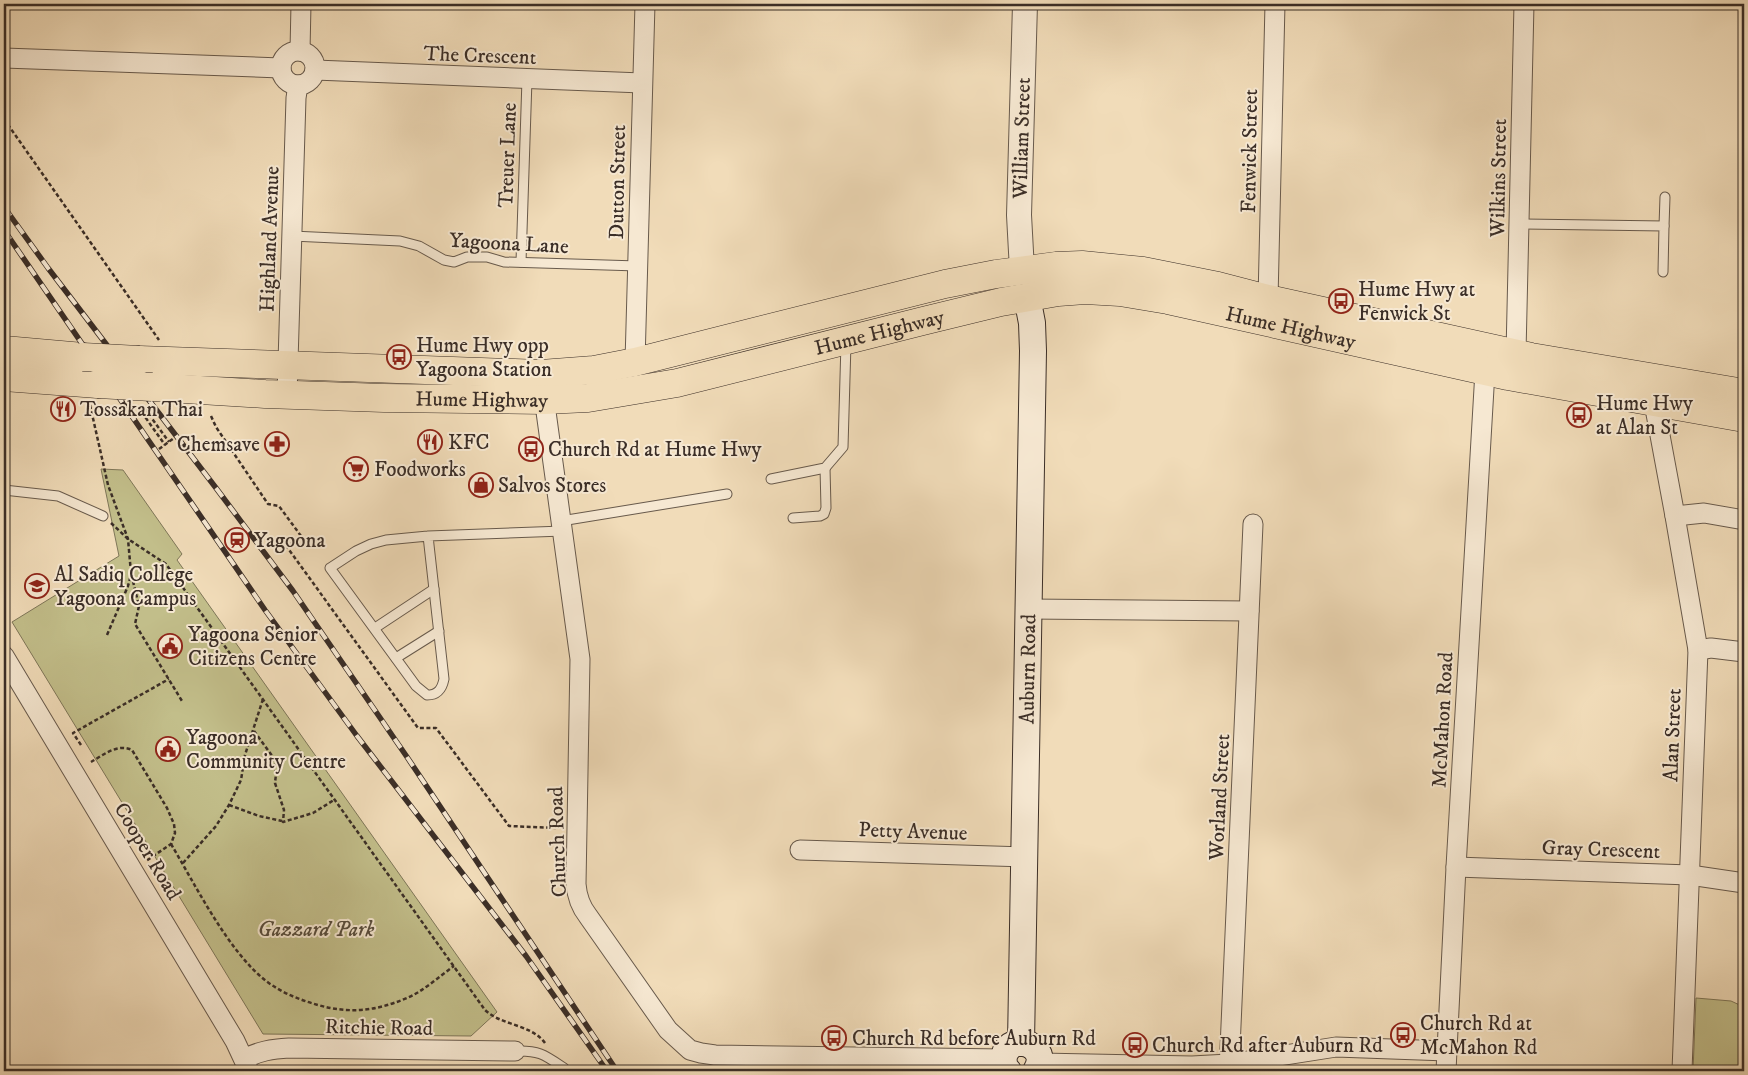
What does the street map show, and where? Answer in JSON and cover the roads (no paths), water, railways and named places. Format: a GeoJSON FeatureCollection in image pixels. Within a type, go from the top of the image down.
{"type":"FeatureCollection","features":[{"type":"Feature","properties":{"kind":"highway","name":"Hume Highway"},"geometry":{"type":"LineString","coordinates":[[4,377],[94,395],[143,399],[543,387],[594,370],[635,362],[945,284],[1022,270],[1082,265],[1143,272],[1218,286],[1268,299],[1516,353],[1744,393]]}},
{"type":"Feature","properties":{"kind":"highway"},"geometry":{"type":"LineString","coordinates":[[1022,270],[1027,297]]}},
{"type":"Feature","properties":{"kind":"highway","name":"Hume Highway"},"geometry":{"type":"LineString","coordinates":[[4,350],[139,360],[288,364],[543,387],[588,398],[677,383],[922,320],[1027,297],[1085,290],[1168,300],[1484,371],[1744,418]]}},
{"type":"Feature","properties":{"kind":"main road","name":"Auburn Road"},"geometry":{"type":"LineString","coordinates":[[1011,1058],[1025,857],[1032,351],[1032,323],[1027,297]]}},
{"type":"Feature","properties":{"kind":"main road"},"geometry":{"type":"LineString","coordinates":[[1011,1058],[1033,1047],[1040,1055],[1038,1067]]}},
{"type":"Feature","properties":{"kind":"street"},"geometry":{"type":"LineString","coordinates":[[300,51],[301,4]]}},
{"type":"Feature","properties":{"kind":"street","name":"Dutton Street"},"geometry":{"type":"LineString","coordinates":[[635,362],[645,4]]}},
{"type":"Feature","properties":{"kind":"street","name":"William Street"},"geometry":{"type":"LineString","coordinates":[[1022,270],[1019,215],[1025,4]]}},
{"type":"Feature","properties":{"kind":"street","name":"Fenwick Street"},"geometry":{"type":"LineString","coordinates":[[1268,299],[1275,4]]}},
{"type":"Feature","properties":{"kind":"street","name":"Wilkins Street"},"geometry":{"type":"LineString","coordinates":[[1516,353],[1524,4]]}},
{"type":"Feature","properties":{"kind":"street"},"geometry":{"type":"LineString","coordinates":[[300,51],[313,60],[315,70],[307,83],[298,85],[288,82],[281,68],[285,58],[294,52],[300,51]]}},
{"type":"Feature","properties":{"kind":"street"},"geometry":{"type":"LineString","coordinates":[[4,58],[281,68]]}},
{"type":"Feature","properties":{"kind":"street","name":"The Crescent"},"geometry":{"type":"LineString","coordinates":[[315,70],[642,83]]}},
{"type":"Feature","properties":{"kind":"street","name":"Highland Avenue"},"geometry":{"type":"LineString","coordinates":[[287,395],[296,98],[298,85]]}},
{"type":"Feature","properties":{"kind":"street","name":"McMahon Road"},"geometry":{"type":"LineString","coordinates":[[1446,1071],[1484,371]]}},
{"type":"Feature","properties":{"kind":"street","name":"Church Road"},"geometry":{"type":"LineString","coordinates":[[543,387],[580,659],[577,896],[584,912],[668,1030],[690,1050],[715,1055],[1011,1058]]}},
{"type":"Feature","properties":{"kind":"street","name":"Alan Street"},"geometry":{"type":"LineString","coordinates":[[1654,403],[1698,650],[1682,1071]]}},
{"type":"Feature","properties":{"kind":"street"},"geometry":{"type":"LineString","coordinates":[[1675,516],[1704,513],[1744,520]]}},
{"type":"Feature","properties":{"kind":"street","name":"Worland Street"},"geometry":{"type":"LineString","coordinates":[[1229,1068],[1253,524]]}},
{"type":"Feature","properties":{"kind":"street"},"geometry":{"type":"LineString","coordinates":[[1028,609],[1250,611]]}},
{"type":"Feature","properties":{"kind":"street"},"geometry":{"type":"LineString","coordinates":[[1698,650],[1711,648],[1744,652]]}},
{"type":"Feature","properties":{"kind":"street","name":"Cooper Road"},"geometry":{"type":"LineString","coordinates":[[4,656],[247,1065]]}},
{"type":"Feature","properties":{"kind":"street","name":"Petty Avenue"},"geometry":{"type":"LineString","coordinates":[[800,850],[1025,857]]}},
{"type":"Feature","properties":{"kind":"street","name":"Gray Crescent"},"geometry":{"type":"LineString","coordinates":[[1456,867],[1690,875],[1744,884]]}},
{"type":"Feature","properties":{"kind":"street"},"geometry":{"type":"LineString","coordinates":[[1038,1067],[1192,1066],[1229,1068],[1336,1047],[1447,1051]]}},
{"type":"Feature","properties":{"kind":"street","name":"Ritchie Road"},"geometry":{"type":"LineString","coordinates":[[247,1065],[257,1052],[289,1048],[515,1051]]}},
{"type":"Feature","properties":{"kind":"lane","name":"Treuer Lane"},"geometry":{"type":"LineString","coordinates":[[521,262],[527,79]]}},
{"type":"Feature","properties":{"kind":"lane"},"geometry":{"type":"LineString","coordinates":[[1663,272],[1665,196]]}},
{"type":"Feature","properties":{"kind":"lane"},"geometry":{"type":"LineString","coordinates":[[1519,224],[1664,226]]}},
{"type":"Feature","properties":{"kind":"lane","name":"Yagoona Lane"},"geometry":{"type":"LineString","coordinates":[[292,236],[400,241],[419,246],[444,260],[454,262],[467,257],[488,257],[504,262],[638,266]]}},
{"type":"Feature","properties":{"kind":"lane"},"geometry":{"type":"LineString","coordinates":[[771,479],[825,468],[843,447],[846,340]]}},
{"type":"Feature","properties":{"kind":"lane"},"geometry":{"type":"LineString","coordinates":[[793,518],[824,514],[826,508],[825,468]]}},
{"type":"Feature","properties":{"kind":"lane"},"geometry":{"type":"LineString","coordinates":[[4,490],[58,496],[103,516]]}},
{"type":"Feature","properties":{"kind":"lane"},"geometry":{"type":"LineString","coordinates":[[428,536],[444,679],[440,691],[434,695],[420,692],[330,568],[356,551],[371,544],[404,538],[428,536],[562,526],[727,494]]}},
{"type":"Feature","properties":{"kind":"lane"},"geometry":{"type":"LineString","coordinates":[[375,628],[434,590]]}},
{"type":"Feature","properties":{"kind":"lane"},"geometry":{"type":"LineString","coordinates":[[396,658],[439,631]]}},
{"type":"Feature","properties":{"kind":"lane"},"geometry":{"type":"LineString","coordinates":[[515,1051],[532,1050],[543,1054],[564,1068]]}},
{"type":"Feature","properties":{"kind":"railway"},"geometry":{"type":"LineString","coordinates":[[4,207],[48,268],[293,591],[407,757],[617,1071]]}},
{"type":"Feature","properties":{"kind":"railway"},"geometry":{"type":"LineString","coordinates":[[4,230],[265,610],[357,736],[526,956],[607,1071]]}},
{"type":"Feature","properties":{"kind":"place","name":"Hume Hwy at Fenwick St"},"geometry":{"type":"Point","coordinates":[1341,301]}},
{"type":"Feature","properties":{"kind":"place","name":"Hume Hwy opp Yagoona Station"},"geometry":{"type":"Point","coordinates":[399,357]}},
{"type":"Feature","properties":{"kind":"place","name":"Tossakan Thai"},"geometry":{"type":"Point","coordinates":[63,409]}},
{"type":"Feature","properties":{"kind":"place","name":"Hume Hwy at Alan St"},"geometry":{"type":"Point","coordinates":[1579,415]}},
{"type":"Feature","properties":{"kind":"place","name":"KFC"},"geometry":{"type":"Point","coordinates":[430,442]}},
{"type":"Feature","properties":{"kind":"place","name":"Chemsave"},"geometry":{"type":"Point","coordinates":[277,444]}},
{"type":"Feature","properties":{"kind":"place","name":"Church Rd at Hume Hwy"},"geometry":{"type":"Point","coordinates":[531,449]}},
{"type":"Feature","properties":{"kind":"place","name":"Foodworks"},"geometry":{"type":"Point","coordinates":[356,469]}},
{"type":"Feature","properties":{"kind":"place","name":"Salvos Stores"},"geometry":{"type":"Point","coordinates":[481,485]}},
{"type":"Feature","properties":{"kind":"place","name":"Yagoona"},"geometry":{"type":"Point","coordinates":[237,540]}},
{"type":"Feature","properties":{"kind":"place","name":"Al Sadiq College Yagoona Campus"},"geometry":{"type":"Point","coordinates":[37,586]}},
{"type":"Feature","properties":{"kind":"place","name":"Yagoona Senior Citizens Centre"},"geometry":{"type":"Point","coordinates":[170,646]}},
{"type":"Feature","properties":{"kind":"place","name":"Yagoona Community Centre"},"geometry":{"type":"Point","coordinates":[168,749]}},
{"type":"Feature","properties":{"kind":"place","name":"Church Rd at McMahon Rd"},"geometry":{"type":"Point","coordinates":[1403,1035]}},
{"type":"Feature","properties":{"kind":"place","name":"Church Rd before Auburn Rd"},"geometry":{"type":"Point","coordinates":[834,1038]}},
{"type":"Feature","properties":{"kind":"place","name":"Church Rd after Auburn Rd"},"geometry":{"type":"Point","coordinates":[1135,1045]}},
{"type":"Feature","properties":{"kind":"park label","name":"Gazzard Park"},"geometry":{"type":"Point","coordinates":[316,929]}}]}
